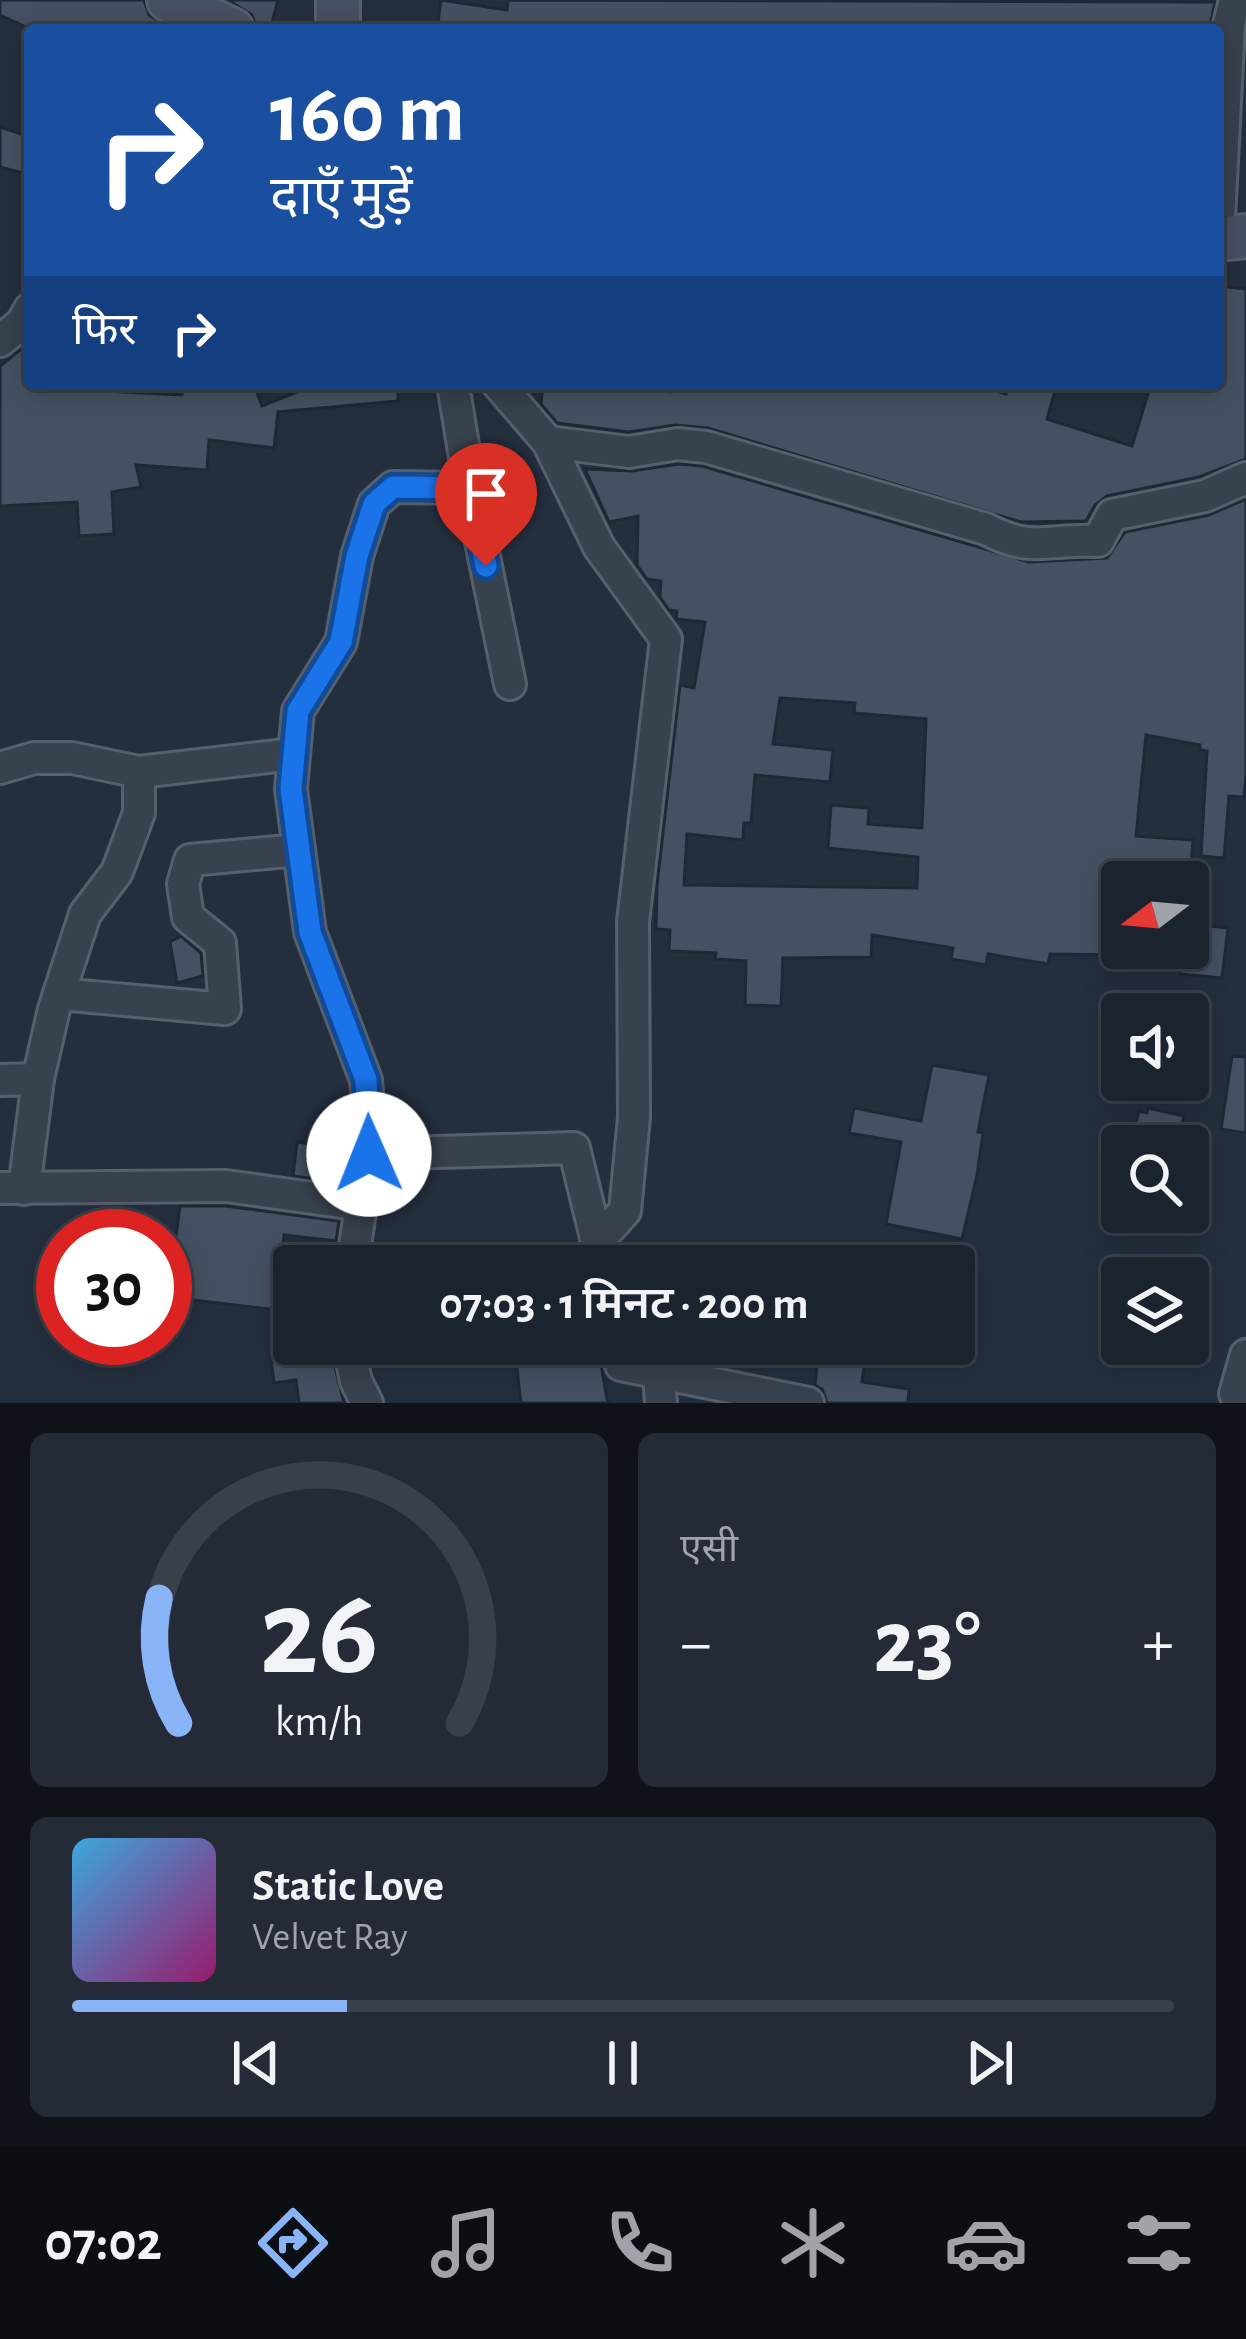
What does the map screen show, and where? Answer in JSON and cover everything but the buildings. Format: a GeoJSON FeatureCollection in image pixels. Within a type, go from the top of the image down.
{"type":"FeatureCollection","features":[{"type":"Feature","properties":{"kind":"main road"},"geometry":{"type":"LineString","coordinates":[[170,0],[220,24]]}},
{"type":"Feature","properties":{"kind":"street"},"geometry":{"type":"LineString","coordinates":[[1224,122],[1229,24],[1235,0]]}},
{"type":"Feature","properties":{"kind":"street"},"geometry":{"type":"LineString","coordinates":[[0,341],[24,320]]}},
{"type":"Feature","properties":{"kind":"street"},"geometry":{"type":"LineString","coordinates":[[454,390],[510,684]]}},
{"type":"Feature","properties":{"kind":"street"},"geometry":{"type":"LineString","coordinates":[[503,390],[548,442],[599,547],[666,639],[633,922],[634,1117],[625,1211],[604,1245]]}},
{"type":"Feature","properties":{"kind":"street"},"geometry":{"type":"LineString","coordinates":[[548,442],[629,452],[678,444],[706,447],[986,529],[1013,543],[1036,545],[1068,539],[1098,541],[1112,515],[1205,496],[1246,478]]}},
{"type":"Feature","properties":{"kind":"street"},"geometry":{"type":"LineString","coordinates":[[355,1245],[369,1154],[366,1080],[310,932],[291,789],[298,711],[341,642],[357,556],[374,504],[393,487],[470,488]]}},
{"type":"Feature","properties":{"kind":"street"},"geometry":{"type":"LineString","coordinates":[[0,768],[34,758],[72,758],[139,772],[294,754]]}},
{"type":"Feature","properties":{"kind":"street"},"geometry":{"type":"LineString","coordinates":[[139,772],[139,813],[117,872],[85,914],[7,1191],[226,1186],[362,1205]]}},
{"type":"Feature","properties":{"kind":"street"},"geometry":{"type":"LineString","coordinates":[[59,994],[225,1009],[220,943],[188,917],[183,884],[190,860],[299,850]]}},
{"type":"Feature","properties":{"kind":"street"},"geometry":{"type":"LineString","coordinates":[[0,1079],[38,1078]]}},
{"type":"Feature","properties":{"kind":"street"},"geometry":{"type":"LineString","coordinates":[[369,1154],[574,1148],[597,1245]]}},
{"type":"Feature","properties":{"kind":"street"},"geometry":{"type":"LineString","coordinates":[[1238,1398],[1246,1355]]}},
{"type":"Feature","properties":{"kind":"street"},"geometry":{"type":"LineString","coordinates":[[352,1365],[367,1403]]}},
{"type":"Feature","properties":{"kind":"street"},"geometry":{"type":"LineString","coordinates":[[621,1365],[660,1388],[808,1403]]}},
{"type":"Feature","properties":{"kind":"route"},"geometry":{"type":"LineString","coordinates":[[369,1154],[366,1080],[310,932],[291,789],[298,711],[341,642],[357,556],[374,504],[393,487],[470,488],[486,566]]}}]}
